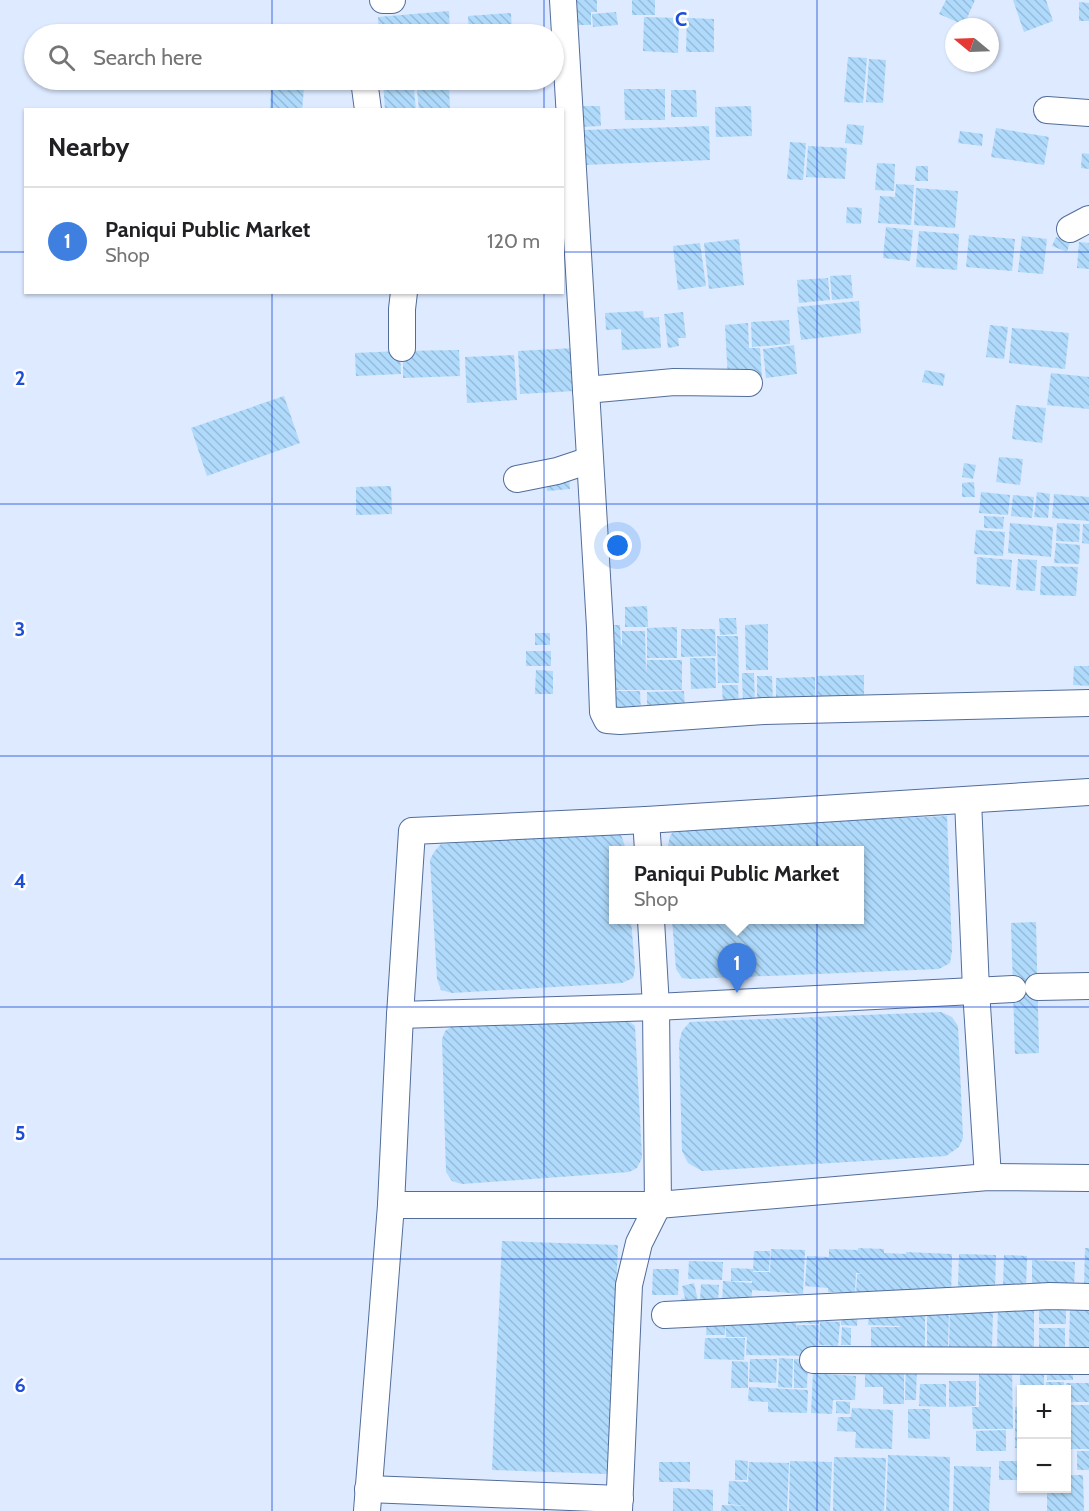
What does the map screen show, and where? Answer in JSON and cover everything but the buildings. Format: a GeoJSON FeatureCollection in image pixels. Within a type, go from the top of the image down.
{"type":"FeatureCollection","features":[{"type":"Feature","properties":{"kind":"street"},"geometry":{"type":"LineString","coordinates":[[383,0],[392,0]]}},
{"type":"Feature","properties":{"kind":"street"},"geometry":{"type":"LineString","coordinates":[[563,0],[564,24]]}},
{"type":"Feature","properties":{"kind":"street"},"geometry":{"type":"LineString","coordinates":[[564,31],[571,261],[586,390],[603,712],[607,720],[764,711],[1089,704]]}},
{"type":"Feature","properties":{"kind":"street"},"geometry":{"type":"LineString","coordinates":[[365,90],[368,108]]}},
{"type":"Feature","properties":{"kind":"street"},"geometry":{"type":"LineString","coordinates":[[1047,110],[1089,113]]}},
{"type":"Feature","properties":{"kind":"street"},"geometry":{"type":"LineString","coordinates":[[402,348],[404,294]]}},
{"type":"Feature","properties":{"kind":"street"},"geometry":{"type":"LineString","coordinates":[[586,390],[674,382],[749,382]]}},
{"type":"Feature","properties":{"kind":"street"},"geometry":{"type":"LineString","coordinates":[[517,479],[557,471],[590,460]]}},
{"type":"Feature","properties":{"kind":"street"},"geometry":{"type":"LineString","coordinates":[[651,924],[656,1007],[658,1205],[639,1243],[629,1285],[619,1505],[368,1500],[391,1205],[412,831],[646,820],[1089,792]]}},
{"type":"Feature","properties":{"kind":"street"},"geometry":{"type":"LineString","coordinates":[[968,800],[976,990],[988,1177]]}},
{"type":"Feature","properties":{"kind":"street"},"geometry":{"type":"LineString","coordinates":[[646,820],[648,846]]}},
{"type":"Feature","properties":{"kind":"street"},"geometry":{"type":"LineString","coordinates":[[400,1015],[656,1007],[1089,986]]}},
{"type":"Feature","properties":{"kind":"street"},"geometry":{"type":"LineString","coordinates":[[391,1205],[658,1205],[988,1177],[1089,1178]]}},
{"type":"Feature","properties":{"kind":"street"},"geometry":{"type":"LineString","coordinates":[[665,1315],[1050,1296],[1089,1297]]}},
{"type":"Feature","properties":{"kind":"street"},"geometry":{"type":"LineString","coordinates":[[813,1360],[1089,1361]]}},
{"type":"Feature","properties":{"kind":"place","name":"Paniqui Public Market"},"geometry":{"type":"Point","coordinates":[737,993]}}]}
